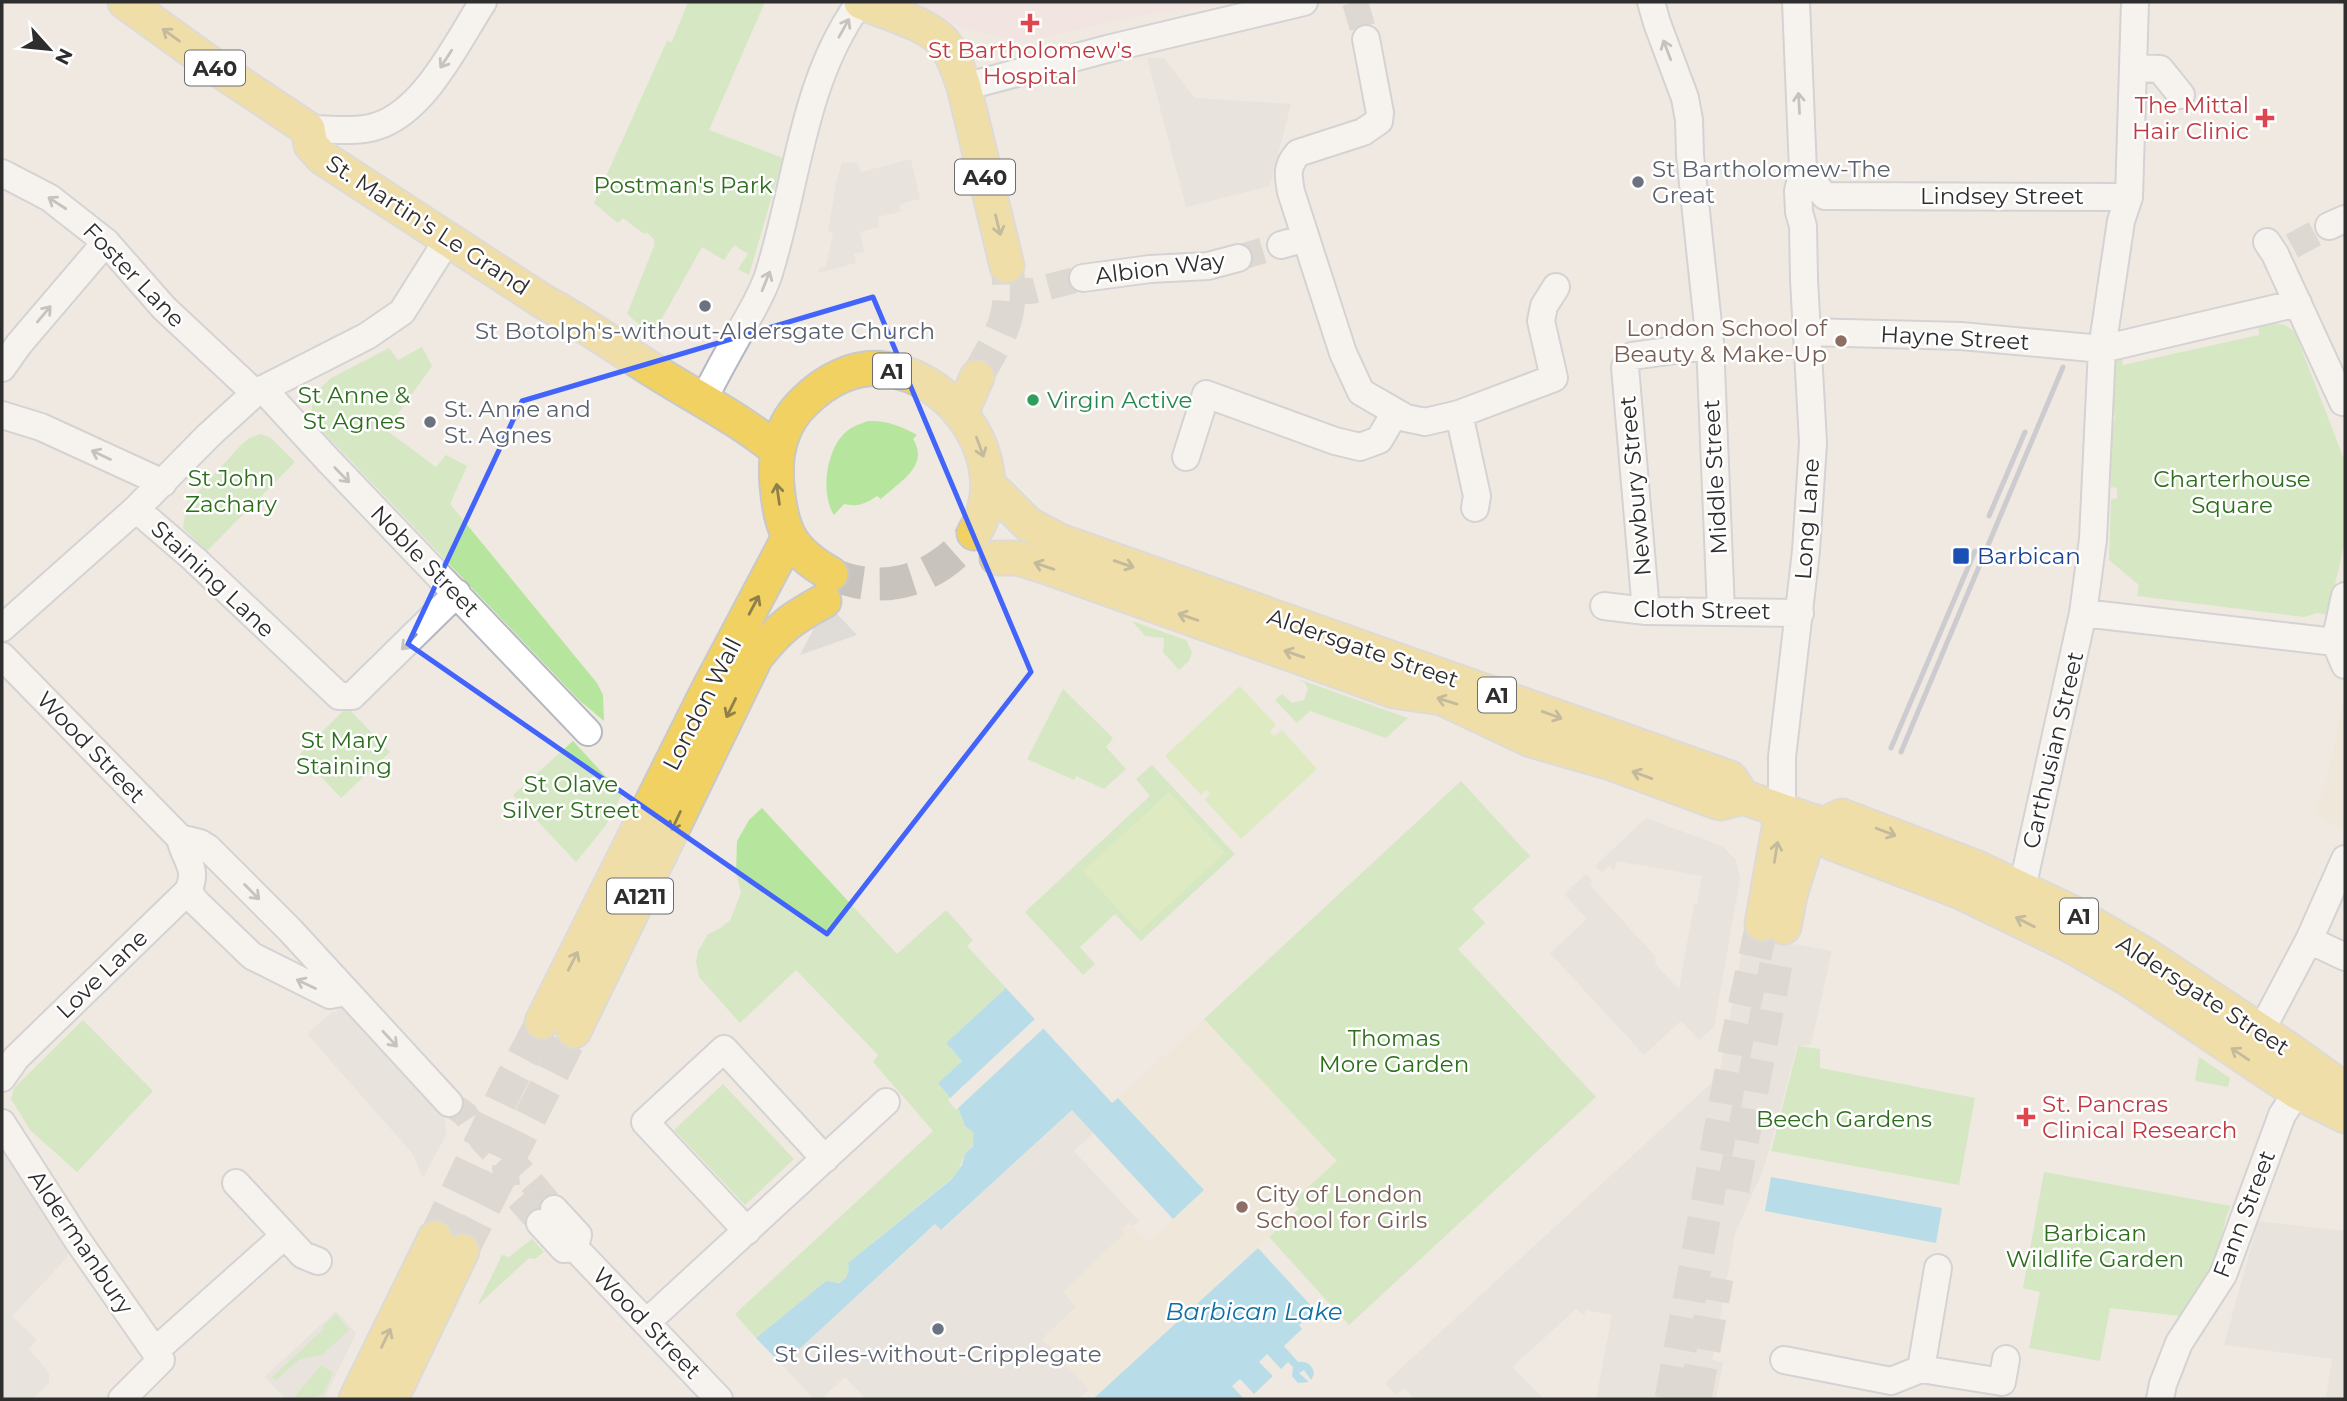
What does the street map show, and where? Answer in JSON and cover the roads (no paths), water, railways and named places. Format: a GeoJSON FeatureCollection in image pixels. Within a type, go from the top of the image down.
{"type":"FeatureCollection","features":[{"type":"Feature","properties":{"kind":"main road","name":"St. Martin's Le Grand"},"geometry":{"type":"LineString","coordinates":[[125,2],[308,129],[311,145],[323,158],[703,400]]}},
{"type":"Feature","properties":{"kind":"main road","name":"A40"},"geometry":{"type":"LineString","coordinates":[[861,2],[912,22],[937,36],[956,64],[1007,266]]}},
{"type":"Feature","properties":{"kind":"main road","name":"A1"},"geometry":{"type":"LineString","coordinates":[[828,588],[789,537],[781,515],[777,450],[787,424],[800,406],[815,391],[846,374],[883,369],[904,373],[937,391],[961,413],[972,428],[981,450],[989,485],[983,516],[974,533]]}},
{"type":"Feature","properties":{"kind":"main road"},"geometry":{"type":"LineString","coordinates":[[961,413],[977,377]]}},
{"type":"Feature","properties":{"kind":"main road","name":"A40"},"geometry":{"type":"LineString","coordinates":[[703,400],[752,430],[777,450]]}},
{"type":"Feature","properties":{"kind":"main road","name":"Aldersgate Street"},"geometry":{"type":"LineString","coordinates":[[989,485],[1028,524],[1060,541],[1730,778],[1743,797]]}},
{"type":"Feature","properties":{"kind":"main road","name":"London Wall"},"geometry":{"type":"LineString","coordinates":[[542,1022],[706,694],[789,537]]}},
{"type":"Feature","properties":{"kind":"main road","name":"Aldersgate Street"},"geometry":{"type":"LineString","coordinates":[[997,558],[1017,558],[1056,569],[1394,691],[1442,698],[1531,740],[1611,763],[1714,801],[1721,803],[1743,797],[1818,823],[1842,816],[2020,886],[2144,954],[2261,1031],[2305,1080]]}},
{"type":"Feature","properties":{"kind":"main road","name":"London Wall"},"geometry":{"type":"LineString","coordinates":[[574,1031],[756,657],[776,632],[828,588]]}},
{"type":"Feature","properties":{"kind":"main road"},"geometry":{"type":"LineString","coordinates":[[1782,811],[1773,926],[1790,895],[1818,823]]}},
{"type":"Feature","properties":{"kind":"main road","name":"Aldersgate Street"},"geometry":{"type":"LineString","coordinates":[[1818,823],[1832,843],[1961,892],[2068,944],[2305,1080]]}},
{"type":"Feature","properties":{"kind":"main road","name":"A1"},"geometry":{"type":"LineString","coordinates":[[2305,1080],[2345,1090]]}},
{"type":"Feature","properties":{"kind":"main road","name":"A1"},"geometry":{"type":"LineString","coordinates":[[2305,1080],[2345,1116]]}},
{"type":"Feature","properties":{"kind":"main road"},"geometry":{"type":"LineString","coordinates":[[356,1399],[448,1244],[391,1399]]}},
{"type":"Feature","properties":{"kind":"street"},"geometry":{"type":"LineString","coordinates":[[105,2],[125,2]]}},
{"type":"Feature","properties":{"kind":"street"},"geometry":{"type":"LineString","coordinates":[[308,129],[370,128],[400,115],[432,82],[483,2]]}},
{"type":"Feature","properties":{"kind":"street"},"geometry":{"type":"LineString","coordinates":[[703,400],[768,276],[786,214],[817,82],[829,55],[861,2]]}},
{"type":"Feature","properties":{"kind":"street"},"geometry":{"type":"LineString","coordinates":[[964,88],[1107,49],[1304,2]]}},
{"type":"Feature","properties":{"kind":"street","name":"Middle Street"},"geometry":{"type":"LineString","coordinates":[[1651,2],[1685,98],[1710,343],[1721,611]]}},
{"type":"Feature","properties":{"kind":"street","name":"Long Lane"},"geometry":{"type":"LineString","coordinates":[[1782,811],[1782,757],[1800,614],[1813,443],[1803,226],[1798,212],[1798,191],[1803,172],[1796,2]]}},
{"type":"Feature","properties":{"kind":"street"},"geometry":{"type":"LineString","coordinates":[[2135,2],[2129,197],[2121,221],[2102,349],[2093,539],[2084,613],[2340,654],[2345,596]]}},
{"type":"Feature","properties":{"kind":"street"},"geometry":{"type":"LineString","coordinates":[[1366,39],[1380,113],[1379,121],[1363,132],[1298,153],[1287,170],[1292,192],[1294,241],[1361,392],[1395,413],[1425,422],[1459,414],[1554,379],[1541,321],[1544,306],[1556,287]]}},
{"type":"Feature","properties":{"kind":"street"},"geometry":{"type":"LineString","coordinates":[[2133,68],[2160,69],[2181,95]]}},
{"type":"Feature","properties":{"kind":"street"},"geometry":{"type":"LineString","coordinates":[[1803,172],[1825,196],[1803,226]]}},
{"type":"Feature","properties":{"kind":"street","name":"Foster Lane"},"geometry":{"type":"LineString","coordinates":[[2,173],[50,198],[106,242],[164,308],[259,391]]}},
{"type":"Feature","properties":{"kind":"street","name":"Lindsey Street"},"geometry":{"type":"LineString","coordinates":[[1825,196],[2129,197]]}},
{"type":"Feature","properties":{"kind":"street"},"geometry":{"type":"LineString","coordinates":[[2,628],[136,509],[209,435],[259,391],[389,323],[413,297],[448,239]]}},
{"type":"Feature","properties":{"kind":"street"},"geometry":{"type":"LineString","coordinates":[[2,368],[19,344],[106,242]]}},
{"type":"Feature","properties":{"kind":"street"},"geometry":{"type":"LineString","coordinates":[[2278,247],[2298,303],[2343,402]]}},
{"type":"Feature","properties":{"kind":"street","name":"Albion Way"},"geometry":{"type":"LineString","coordinates":[[1083,278],[1150,269],[1208,266],[1238,258]]}},
{"type":"Feature","properties":{"kind":"street"},"geometry":{"type":"LineString","coordinates":[[2102,349],[2298,303]]}},
{"type":"Feature","properties":{"kind":"street","name":"Hayne Street"},"geometry":{"type":"LineString","coordinates":[[1807,332],[1976,337],[2102,349]]}},
{"type":"Feature","properties":{"kind":"street","name":"Newbury Street"},"geometry":{"type":"LineString","coordinates":[[1646,611],[1625,367],[1632,356],[1710,343]]}},
{"type":"Feature","properties":{"kind":"street","name":"Noble Street"},"geometry":{"type":"LineString","coordinates":[[259,391],[457,593],[588,732]]}},
{"type":"Feature","properties":{"kind":"street"},"geometry":{"type":"LineString","coordinates":[[1186,457],[1206,394],[1335,441],[1360,447],[1379,440],[1395,413]]}},
{"type":"Feature","properties":{"kind":"street"},"geometry":{"type":"LineString","coordinates":[[1459,414],[1477,496],[1475,508]]}},
{"type":"Feature","properties":{"kind":"street"},"geometry":{"type":"LineString","coordinates":[[2,415],[41,427],[163,483]]}},
{"type":"Feature","properties":{"kind":"street","name":"Staining Lane"},"geometry":{"type":"LineString","coordinates":[[136,509],[194,559],[339,696],[352,696],[457,593]]}},
{"type":"Feature","properties":{"kind":"street","name":"Cloth Street"},"geometry":{"type":"LineString","coordinates":[[1604,606],[1646,611],[1800,614]]}},
{"type":"Feature","properties":{"kind":"street","name":"Carthusian Street"},"geometry":{"type":"LineString","coordinates":[[2020,886],[2025,875],[2084,613]]}},
{"type":"Feature","properties":{"kind":"street","name":"Wood Street"},"geometry":{"type":"LineString","coordinates":[[2,656],[180,838],[200,843],[290,930],[449,1103]]}},
{"type":"Feature","properties":{"kind":"street","name":"Wood Street"},"geometry":{"type":"LineString","coordinates":[[180,838],[194,879],[188,891]]}},
{"type":"Feature","properties":{"kind":"street"},"geometry":{"type":"LineString","coordinates":[[2261,1031],[2309,940],[2345,859]]}},
{"type":"Feature","properties":{"kind":"street","name":"Love Lane"},"geometry":{"type":"LineString","coordinates":[[6,1061],[188,891],[202,890],[226,867]]}},
{"type":"Feature","properties":{"kind":"street"},"geometry":{"type":"LineString","coordinates":[[188,891],[245,951],[330,995],[347,992]]}},
{"type":"Feature","properties":{"kind":"street"},"geometry":{"type":"LineString","coordinates":[[267,964],[281,961],[287,956],[291,949],[290,930]]}},
{"type":"Feature","properties":{"kind":"street"},"geometry":{"type":"LineString","coordinates":[[2309,940],[2345,957]]}},
{"type":"Feature","properties":{"kind":"street"},"geometry":{"type":"LineString","coordinates":[[747,1231],[645,1122],[724,1049],[825,1159]]}},
{"type":"Feature","properties":{"kind":"street","name":"Fann Street"},"geometry":{"type":"LineString","coordinates":[[2160,1399],[2179,1343],[2223,1275],[2282,1115],[2305,1080]]}},
{"type":"Feature","properties":{"kind":"street"},"geometry":{"type":"LineString","coordinates":[[647,1322],[886,1102]]}},
{"type":"Feature","properties":{"kind":"street","name":"Aldermanbury"},"geometry":{"type":"LineString","coordinates":[[2,1123],[76,1238],[158,1355]]}},
{"type":"Feature","properties":{"kind":"street"},"geometry":{"type":"LineString","coordinates":[[236,1183],[303,1255],[318,1261]]}},
{"type":"Feature","properties":{"kind":"street","name":"Wood Street"},"geometry":{"type":"LineString","coordinates":[[547,1216],[578,1236],[575,1248],[719,1399]]}},
{"type":"Feature","properties":{"kind":"street"},"geometry":{"type":"LineString","coordinates":[[122,1399],[158,1355],[284,1236]]}},
{"type":"Feature","properties":{"kind":"street"},"geometry":{"type":"LineString","coordinates":[[1921,1369],[1938,1268]]}},
{"type":"Feature","properties":{"kind":"street"},"geometry":{"type":"LineString","coordinates":[[1784,1360],[1889,1390],[1921,1369],[2002,1382],[2006,1359]]}},
{"type":"Feature","properties":{"kind":"water"},"geometry":{"type":"Polygon","coordinates":[[[1006,988],[1112,1103],[1118,1098],[1204,1190],[1173,1219],[1072,1110],[941,1230],[935,1224],[782,1365],[756,1338],[826,1281],[839,1283],[844,1279],[848,1272],[848,1263],[952,1179],[962,1165],[965,1154],[973,1146],[974,1133],[965,1126],[958,1107],[938,1083],[962,1061],[946,1043],[1006,988]]]}},
{"type":"Feature","properties":{"kind":"water"},"geometry":{"type":"Polygon","coordinates":[[[1771,1177],[1942,1208],[1936,1243],[1765,1211],[1771,1177]]]}},
{"type":"Feature","properties":{"kind":"water","name":"Barbican Lake"},"geometry":{"type":"Polygon","coordinates":[[[1258,1248],[1315,1310],[1299,1325],[1302,1329],[1284,1346],[1298,1362],[1311,1366],[1314,1374],[1311,1380],[1304,1370],[1299,1373],[1309,1382],[1298,1383],[1292,1376],[1293,1367],[1288,1362],[1281,1369],[1267,1354],[1259,1362],[1273,1376],[1254,1394],[1240,1379],[1232,1386],[1244,1399],[1093,1399],[1258,1248]]]}},
{"type":"Feature","properties":{"kind":"tunnel"},"geometry":{"type":"LineString","coordinates":[[1355,2],[1366,39]]}},
{"type":"Feature","properties":{"kind":"tunnel"},"geometry":{"type":"LineString","coordinates":[[2292,246],[2329,226]]}},
{"type":"Feature","properties":{"kind":"tunnel"},"geometry":{"type":"LineString","coordinates":[[1238,258],[1281,245]]}},
{"type":"Feature","properties":{"kind":"tunnel"},"geometry":{"type":"LineString","coordinates":[[977,377],[999,336],[1007,313],[1007,266]]}},
{"type":"Feature","properties":{"kind":"tunnel"},"geometry":{"type":"LineString","coordinates":[[1010,290],[1032,291],[1083,278]]}},
{"type":"Feature","properties":{"kind":"tunnel"},"geometry":{"type":"LineString","coordinates":[[831,574],[872,584],[910,579],[944,562],[974,533]]}},
{"type":"Feature","properties":{"kind":"tunnel"},"geometry":{"type":"LineString","coordinates":[[1671,1399],[1736,1044],[1762,924]]}},
{"type":"Feature","properties":{"kind":"tunnel"},"geometry":{"type":"LineString","coordinates":[[1733,1190],[1776,965]]}},
{"type":"Feature","properties":{"kind":"tunnel"},"geometry":{"type":"LineString","coordinates":[[435,1238],[542,1022]]}},
{"type":"Feature","properties":{"kind":"tunnel"},"geometry":{"type":"LineString","coordinates":[[462,1251],[574,1031]]}},
{"type":"Feature","properties":{"kind":"tunnel"},"geometry":{"type":"LineString","coordinates":[[449,1103],[465,1114],[482,1140],[505,1164],[521,1170],[554,1209]]}},
{"type":"Feature","properties":{"kind":"tunnel"},"geometry":{"type":"LineString","coordinates":[[505,1164],[507,1186],[540,1223]]}},
{"type":"Feature","properties":{"kind":"tunnel"},"geometry":{"type":"LineString","coordinates":[[1695,1399],[1717,1278]]}},
{"type":"Feature","properties":{"kind":"railway"},"geometry":{"type":"LineString","coordinates":[[1901,752],[2063,367]]}},
{"type":"Feature","properties":{"kind":"railway"},"geometry":{"type":"LineString","coordinates":[[1989,516],[2025,432]]}},
{"type":"Feature","properties":{"kind":"railway"},"geometry":{"type":"LineString","coordinates":[[1891,748],[1975,551]]}},
{"type":"Feature","properties":{"kind":"place","name":"St Bartholomew's Hospital"},"geometry":{"type":"Point","coordinates":[1030,23]}},
{"type":"Feature","properties":{"kind":"place","name":"The Mittal Hair Clinic"},"geometry":{"type":"Point","coordinates":[2265,118]}},
{"type":"Feature","properties":{"kind":"place","name":"St Bartholomew-The Great"},"geometry":{"type":"Point","coordinates":[1638,182]}},
{"type":"Feature","properties":{"kind":"place","name":"St Botolph's-without-Aldersgate Church"},"geometry":{"type":"Point","coordinates":[705,306]}},
{"type":"Feature","properties":{"kind":"place","name":"London School of Beauty & Make-Up"},"geometry":{"type":"Point","coordinates":[1841,341]}},
{"type":"Feature","properties":{"kind":"place","name":"Virgin Active"},"geometry":{"type":"Point","coordinates":[1033,400]}},
{"type":"Feature","properties":{"kind":"place","name":"St. Anne and St. Agnes"},"geometry":{"type":"Point","coordinates":[430,422]}},
{"type":"Feature","properties":{"kind":"place","name":"Barbican"},"geometry":{"type":"Point","coordinates":[1961,556]}},
{"type":"Feature","properties":{"kind":"place","name":"St. Pancras Clinical Research"},"geometry":{"type":"Point","coordinates":[2026,1117]}},
{"type":"Feature","properties":{"kind":"place","name":"City of London School for Girls"},"geometry":{"type":"Point","coordinates":[1242,1207]}},
{"type":"Feature","properties":{"kind":"place","name":"St Giles-without-Cripplegate"},"geometry":{"type":"Point","coordinates":[938,1329]}},
{"type":"Feature","properties":{"kind":"park label","name":"Postman's Park"},"geometry":{"type":"Point","coordinates":[683,185]}},
{"type":"Feature","properties":{"kind":"park label","name":"St Anne & St Agnes"},"geometry":{"type":"Point","coordinates":[354,408]}},
{"type":"Feature","properties":{"kind":"park label","name":"St John Zachary"},"geometry":{"type":"Point","coordinates":[231,491]}},
{"type":"Feature","properties":{"kind":"park label","name":"Charterhouse Square"},"geometry":{"type":"Point","coordinates":[2232,492]}},
{"type":"Feature","properties":{"kind":"park label","name":"St Mary Staining"},"geometry":{"type":"Point","coordinates":[344,753]}},
{"type":"Feature","properties":{"kind":"park label","name":"St Olave Silver Street"},"geometry":{"type":"Point","coordinates":[571,797]}},
{"type":"Feature","properties":{"kind":"park label","name":"Thomas More Garden"},"geometry":{"type":"Point","coordinates":[1394,1051]}},
{"type":"Feature","properties":{"kind":"park label","name":"Beech Gardens"},"geometry":{"type":"Point","coordinates":[1844,1119]}},
{"type":"Feature","properties":{"kind":"park label","name":"Barbican Wildlife Garden"},"geometry":{"type":"Point","coordinates":[2095,1246]}}]}
